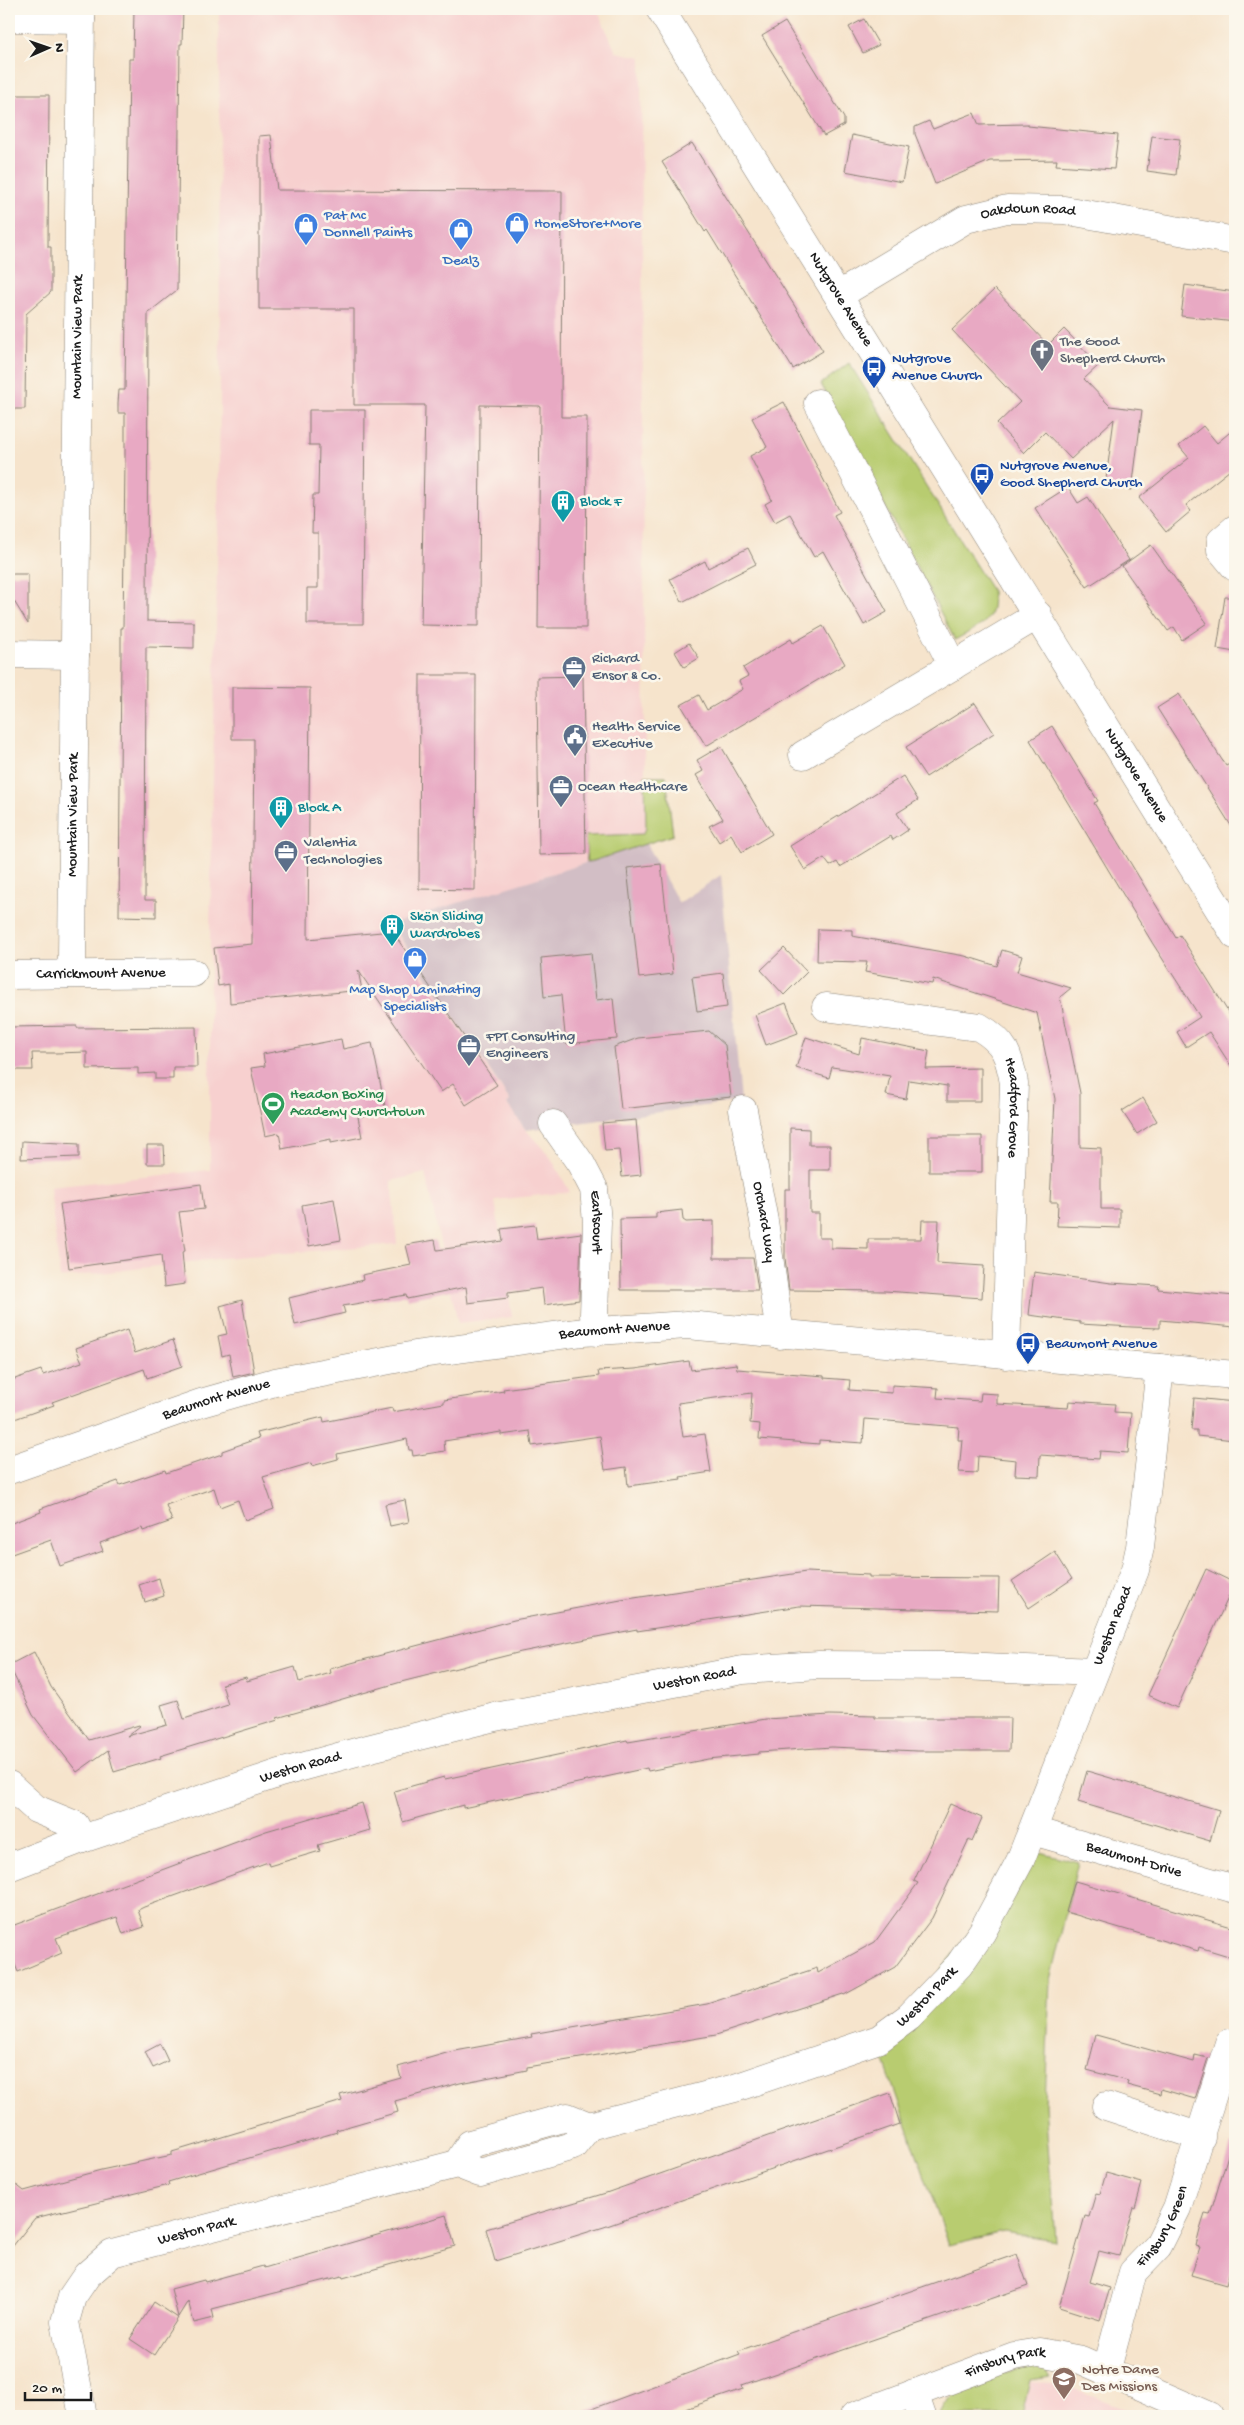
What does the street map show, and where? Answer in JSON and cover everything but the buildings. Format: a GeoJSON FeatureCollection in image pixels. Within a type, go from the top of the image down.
{"type":"FeatureCollection","features":[{"type":"Feature","properties":{"kind":"street","name":"Nutgrove Avenue"},"geometry":{"type":"LineString","coordinates":[[660,9],[1235,935]]}},
{"type":"Feature","properties":{"kind":"street","name":"Mountain View Park"},"geometry":{"type":"LineString","coordinates":[[9,18],[81,14],[72,961],[67,974]]}},
{"type":"Feature","properties":{"kind":"street","name":"Oakdown Road"},"geometry":{"type":"LineString","coordinates":[[839,295],[966,219],[1007,209],[1064,210],[1235,241]]}},
{"type":"Feature","properties":{"kind":"street"},"geometry":{"type":"LineString","coordinates":[[818,403],[953,666]]}},
{"type":"Feature","properties":{"kind":"street"},"geometry":{"type":"LineString","coordinates":[[1235,530],[1222,541],[1221,550],[1235,567]]}},
{"type":"Feature","properties":{"kind":"street"},"geometry":{"type":"LineString","coordinates":[[803,754],[1038,615]]}},
{"type":"Feature","properties":{"kind":"street"},"geometry":{"type":"LineString","coordinates":[[9,654],[75,655]]}},
{"type":"Feature","properties":{"kind":"street","name":"Carrickmount Avenue"},"geometry":{"type":"LineString","coordinates":[[9,975],[193,973]]}},
{"type":"Feature","properties":{"kind":"street","name":"Headford Grove"},"geometry":{"type":"LineString","coordinates":[[826,1007],[979,1027],[996,1037],[1009,1057],[1014,1083],[1006,1355]]}},
{"type":"Feature","properties":{"kind":"street","name":"Orchard Way"},"geometry":{"type":"LineString","coordinates":[[743,1110],[764,1221],[780,1335]]}},
{"type":"Feature","properties":{"kind":"street","name":"Earlscourt"},"geometry":{"type":"LineString","coordinates":[[553,1124],[581,1164],[594,1189],[597,1222],[594,1315],[596,1332]]}},
{"type":"Feature","properties":{"kind":"street","name":"Beaumont Avenue"},"geometry":{"type":"LineString","coordinates":[[9,1470],[201,1403],[275,1382],[421,1354],[596,1332],[687,1325],[780,1335],[1235,1375]]}},
{"type":"Feature","properties":{"kind":"street","name":"Weston Road"},"geometry":{"type":"LineString","coordinates":[[9,1867],[82,1839],[280,1773],[368,1749],[495,1717],[743,1670],[819,1665],[962,1666],[1093,1672],[1135,1570],[1160,1368]]}},
{"type":"Feature","properties":{"kind":"street","name":"Weston Park"},"geometry":{"type":"LineString","coordinates":[[83,2416],[65,2322],[72,2297],[86,2275],[112,2253],[457,2164],[470,2144],[566,2117],[589,2126],[735,2088],[880,2039],[909,2017],[959,1965],[985,1924],[1020,1861],[1033,1831],[1093,1672]]}},
{"type":"Feature","properties":{"kind":"street"},"geometry":{"type":"LineString","coordinates":[[9,1785],[36,1809],[74,1825],[82,1839]]}},
{"type":"Feature","properties":{"kind":"street","name":"Beaumont Drive"},"geometry":{"type":"LineString","coordinates":[[1033,1831],[1235,1889]]}},
{"type":"Feature","properties":{"kind":"street","name":"Finsbury Green"},"geometry":{"type":"LineString","coordinates":[[1106,2372],[1133,2272],[1158,2246],[1177,2208],[1229,2043]]}},
{"type":"Feature","properties":{"kind":"street"},"geometry":{"type":"LineString","coordinates":[[1106,2106],[1200,2137]]}},
{"type":"Feature","properties":{"kind":"street","name":"Finsbury Park"},"geometry":{"type":"LineString","coordinates":[[854,2416],[918,2405],[1014,2356],[1039,2352],[1081,2360],[1209,2416]]}},
{"type":"Feature","properties":{"kind":"shaded area"},"geometry":{"type":"Polygon","coordinates":[[[219,9],[597,9],[616,52],[641,57],[645,775],[666,776],[673,835],[391,925],[510,1101],[507,1104],[526,1130],[551,1158],[570,1192],[495,1200],[512,1317],[458,1323],[425,1173],[391,1181],[397,1244],[223,1258],[60,1278],[50,1187],[210,1170],[210,934],[220,409],[219,9]]]}},
{"type":"Feature","properties":{"kind":"shaded area"},"geometry":{"type":"Polygon","coordinates":[[[646,844],[679,903],[721,875],[741,1101],[526,1130],[507,1104],[510,1101],[499,1084],[391,924],[646,844]]]}},
{"type":"Feature","properties":{"kind":"shaded area","name":"Notre Dame Des Missions"},"geometry":{"type":"Polygon","coordinates":[[[1030,2382],[1055,2383],[1147,2416],[1023,2416],[1030,2382]]]}},
{"type":"Feature","properties":{"kind":"green space"},"geometry":{"type":"Polygon","coordinates":[[[849,363],[992,591],[993,602],[989,617],[979,627],[955,640],[821,384],[849,363]]]}},
{"type":"Feature","properties":{"kind":"green space"},"geometry":{"type":"Polygon","coordinates":[[[645,776],[666,776],[673,835],[587,863],[585,836],[643,834],[646,828],[645,776]]]}},
{"type":"Feature","properties":{"kind":"green space"},"geometry":{"type":"Polygon","coordinates":[[[1032,1850],[1078,1862],[1050,1980],[1045,2105],[1055,2240],[1003,2232],[949,2245],[880,2050],[1032,1850]]]}},
{"type":"Feature","properties":{"kind":"green space"},"geometry":{"type":"Polygon","coordinates":[[[1035,2367],[1044,2369],[1051,2377],[1030,2380],[1022,2416],[939,2416],[944,2405],[953,2395],[965,2387],[994,2375],[1035,2367]]]}},
{"type":"Feature","properties":{"kind":"place","name":"HomeStore+More"},"geometry":{"type":"Point","coordinates":[517,245]}},
{"type":"Feature","properties":{"kind":"place","name":"Pat Mc Donnell Paints"},"geometry":{"type":"Point","coordinates":[306,246]}},
{"type":"Feature","properties":{"kind":"place","name":"Dealz"},"geometry":{"type":"Point","coordinates":[461,251]}},
{"type":"Feature","properties":{"kind":"place","name":"The Good Shepherd Church"},"geometry":{"type":"Point","coordinates":[1042,372]}},
{"type":"Feature","properties":{"kind":"place","name":"Nutgrove Avenue Church"},"geometry":{"type":"Point","coordinates":[874,389]}},
{"type":"Feature","properties":{"kind":"place","name":"Nutgrove Avenue, Good Shepherd Church"},"geometry":{"type":"Point","coordinates":[982,496]}},
{"type":"Feature","properties":{"kind":"place","name":"Block F"},"geometry":{"type":"Point","coordinates":[563,523]}},
{"type":"Feature","properties":{"kind":"place","name":"Richard Ensor & Co."},"geometry":{"type":"Point","coordinates":[574,689]}},
{"type":"Feature","properties":{"kind":"place","name":"Health Service Executive"},"geometry":{"type":"Point","coordinates":[575,757]}},
{"type":"Feature","properties":{"kind":"place","name":"Ocean Healthcare"},"geometry":{"type":"Point","coordinates":[561,808]}},
{"type":"Feature","properties":{"kind":"place","name":"Block A"},"geometry":{"type":"Point","coordinates":[281,829]}},
{"type":"Feature","properties":{"kind":"place","name":"Valentia Technologies"},"geometry":{"type":"Point","coordinates":[286,873]}},
{"type":"Feature","properties":{"kind":"place","name":"Skön Sliding Wardrobes"},"geometry":{"type":"Point","coordinates":[392,947]}},
{"type":"Feature","properties":{"kind":"place","name":"Map Shop Laminating Specialists"},"geometry":{"type":"Point","coordinates":[415,980]}},
{"type":"Feature","properties":{"kind":"place","name":"FPT Consulting Engineers"},"geometry":{"type":"Point","coordinates":[469,1067]}},
{"type":"Feature","properties":{"kind":"place","name":"Headon Boxing Academy Churchtown"},"geometry":{"type":"Point","coordinates":[273,1125]}},
{"type":"Feature","properties":{"kind":"place","name":"Beaumont Avenue"},"geometry":{"type":"Point","coordinates":[1028,1365]}},
{"type":"Feature","properties":{"kind":"place","name":"Notre Dame Des Missions"},"geometry":{"type":"Point","coordinates":[1064,2400]}}]}
